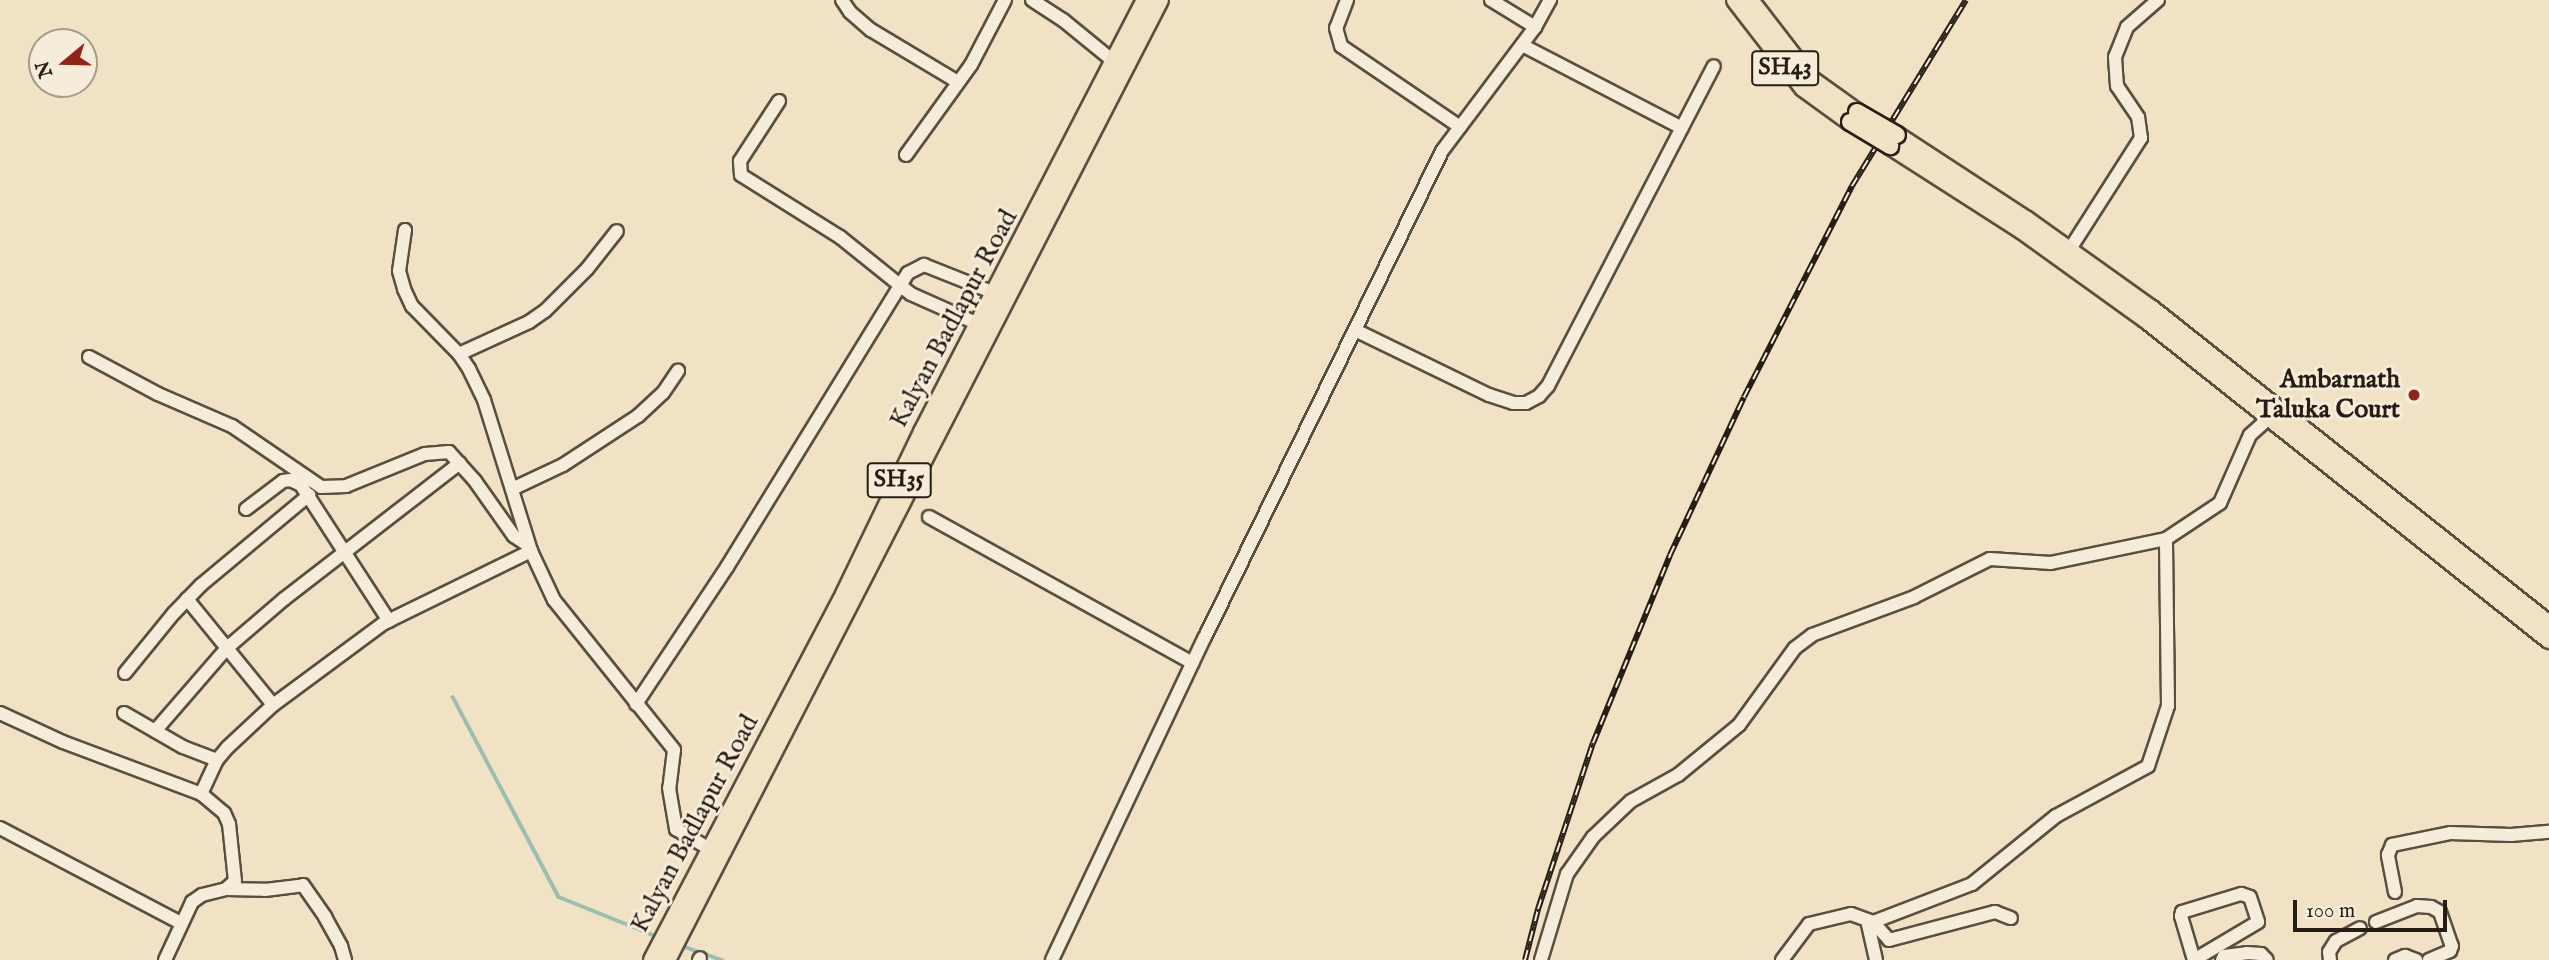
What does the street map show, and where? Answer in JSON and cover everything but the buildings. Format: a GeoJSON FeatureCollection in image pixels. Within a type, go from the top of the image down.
{"type":"FeatureCollection","features":[{"type":"Feature","properties":{"kind":"main road","name":"SH43"},"geometry":{"type":"LineString","coordinates":[[1735,0],[1797,82],[2070,249],[2274,412],[2549,624]]}},
{"type":"Feature","properties":{"kind":"main road","name":"SH43"},"geometry":{"type":"LineString","coordinates":[[1750,0],[1811,79],[1854,117]]}},
{"type":"Feature","properties":{"kind":"main road","name":"Kalyan Badlapur Road"},"geometry":{"type":"LineString","coordinates":[[946,403],[978,324],[1002,296],[1112,60],[1150,5]]}},
{"type":"Feature","properties":{"kind":"main road","name":"Kalyan Badlapur Road"},"geometry":{"type":"LineString","coordinates":[[662,955],[818,657],[1150,5]]}},
{"type":"Feature","properties":{"kind":"main road","name":"SH43"},"geometry":{"type":"LineString","coordinates":[[1894,141],[2274,412],[2549,640]]}},
{"type":"Feature","properties":{"kind":"street"},"geometry":{"type":"LineString","coordinates":[[842,0],[859,21],[871,30],[958,82]]}},
{"type":"Feature","properties":{"kind":"street"},"geometry":{"type":"LineString","coordinates":[[906,155],[971,65],[1005,0]]}},
{"type":"Feature","properties":{"kind":"street"},"geometry":{"type":"LineString","coordinates":[[1032,0],[1063,20],[1112,60]]}},
{"type":"Feature","properties":{"kind":"street"},"geometry":{"type":"LineString","coordinates":[[1347,0],[1336,28],[1341,46],[1460,127]]}},
{"type":"Feature","properties":{"kind":"street"},"geometry":{"type":"LineString","coordinates":[[1491,0],[1535,27]]}},
{"type":"Feature","properties":{"kind":"street"},"geometry":{"type":"LineString","coordinates":[[1052,960],[1192,663],[1442,151],[1535,27],[1550,0]]}},
{"type":"Feature","properties":{"kind":"street"},"geometry":{"type":"LineString","coordinates":[[2070,249],[2141,138],[2138,117],[2117,86],[2115,57],[2127,27],[2158,0]]}},
{"type":"Feature","properties":{"kind":"street"},"geometry":{"type":"LineString","coordinates":[[1522,45],[1682,128]]}},
{"type":"Feature","properties":{"kind":"street"},"geometry":{"type":"LineString","coordinates":[[1355,330],[1489,395],[1513,403],[1526,403],[1539,396],[1548,386],[1714,66]]}},
{"type":"Feature","properties":{"kind":"street"},"geometry":{"type":"LineString","coordinates":[[779,101],[740,161],[741,175],[849,243],[898,284],[931,305],[978,324]]}},
{"type":"Feature","properties":{"kind":"street"},"geometry":{"type":"LineString","coordinates":[[405,230],[399,271],[404,289],[412,306],[459,354],[484,400],[530,548],[554,600],[674,750],[668,788],[676,829],[715,852]]}},
{"type":"Feature","properties":{"kind":"street"},"geometry":{"type":"LineString","coordinates":[[459,354],[529,322],[545,311],[587,269],[617,231]]}},
{"type":"Feature","properties":{"kind":"street"},"geometry":{"type":"LineString","coordinates":[[636,704],[727,567],[898,284],[913,268],[924,265],[1002,296]]}},
{"type":"Feature","properties":{"kind":"street"},"geometry":{"type":"LineString","coordinates":[[89,357],[158,394],[232,426],[321,487],[346,486],[425,454],[449,452],[514,536],[530,548]]}},
{"type":"Feature","properties":{"kind":"street"},"geometry":{"type":"LineString","coordinates":[[512,489],[563,465],[638,416],[663,393],[678,371]]}},
{"type":"Feature","properties":{"kind":"street"},"geometry":{"type":"LineString","coordinates":[[1541,960],[1567,874],[1593,837],[1631,801],[1678,775],[1739,725],[1775,681],[1796,648],[1812,635],[1914,597],[1990,559],[2051,563],[2166,539],[2220,503],[2250,435],[2274,412]]}},
{"type":"Feature","properties":{"kind":"street"},"geometry":{"type":"LineString","coordinates":[[155,731],[227,648],[284,599],[460,463]]}},
{"type":"Feature","properties":{"kind":"street"},"geometry":{"type":"LineString","coordinates":[[246,509],[274,487],[290,480],[301,485],[389,621]]}},
{"type":"Feature","properties":{"kind":"street"},"geometry":{"type":"LineString","coordinates":[[125,673],[187,599],[309,495]]}},
{"type":"Feature","properties":{"kind":"street"},"geometry":{"type":"LineString","coordinates":[[929,517],[1192,663]]}},
{"type":"Feature","properties":{"kind":"street"},"geometry":{"type":"LineString","coordinates":[[1870,921],[1972,884],[2056,816],[2148,766],[2168,706],[2166,539]]}},
{"type":"Feature","properties":{"kind":"street"},"geometry":{"type":"LineString","coordinates":[[201,793],[217,760],[274,705],[389,621],[530,548]]}},
{"type":"Feature","properties":{"kind":"street"},"geometry":{"type":"LineString","coordinates":[[187,599],[274,705]]}},
{"type":"Feature","properties":{"kind":"street"},"geometry":{"type":"LineString","coordinates":[[0,713],[63,742],[201,793],[224,813],[229,824],[235,881],[226,889]]}},
{"type":"Feature","properties":{"kind":"street"},"geometry":{"type":"LineString","coordinates":[[124,713],[217,760]]}},
{"type":"Feature","properties":{"kind":"street"},"geometry":{"type":"LineString","coordinates":[[0,828],[181,923]]}},
{"type":"Feature","properties":{"kind":"street"},"geometry":{"type":"LineString","coordinates":[[2395,892],[2388,855],[2392,845],[2450,833],[2511,835],[2549,832]]}},
{"type":"Feature","properties":{"kind":"street"},"geometry":{"type":"LineString","coordinates":[[165,960],[192,902],[202,895],[226,889],[265,890],[303,885],[336,936],[345,960]]}},
{"type":"Feature","properties":{"kind":"street"},"geometry":{"type":"LineString","coordinates":[[2247,894],[2258,922],[2194,960],[2182,912],[2247,894]]}},
{"type":"Feature","properties":{"kind":"street"},"geometry":{"type":"LineString","coordinates":[[2376,922],[2417,906],[2431,907],[2440,912],[2452,946],[2450,951],[2429,960]]}},
{"type":"Feature","properties":{"kind":"street"},"geometry":{"type":"LineString","coordinates":[[1782,960],[1809,924],[1851,914],[1870,921],[1889,940],[1995,912],[2011,918]]}},
{"type":"Feature","properties":{"kind":"street"},"geometry":{"type":"LineString","coordinates":[[1870,921],[1876,960]]}},
{"type":"Feature","properties":{"kind":"street"},"geometry":{"type":"LineString","coordinates":[[2330,960],[2329,952],[2336,941],[2360,928]]}},
{"type":"Feature","properties":{"kind":"street"},"geometry":{"type":"LineString","coordinates":[[2222,960],[2224,956],[2247,953],[2261,954],[2267,960]]}},
{"type":"Feature","properties":{"kind":"street"},"geometry":{"type":"LineString","coordinates":[[2395,960],[2405,956],[2416,960]]}},
{"type":"Feature","properties":{"kind":"waterway"},"geometry":{"type":"LineString","coordinates":[[453,697],[559,897],[653,935]]}},
{"type":"Feature","properties":{"kind":"waterway"},"geometry":{"type":"LineString","coordinates":[[679,945],[722,960]]}},
{"type":"Feature","properties":{"kind":"railway"},"geometry":{"type":"LineString","coordinates":[[1525,960],[1538,909],[1593,743],[1670,555],[1744,397],[1852,186],[1966,0]]}},
{"type":"Feature","properties":{"kind":"place","name":"Ambarnath Taluka Court"},"geometry":{"type":"Point","coordinates":[2414,395]}}]}
